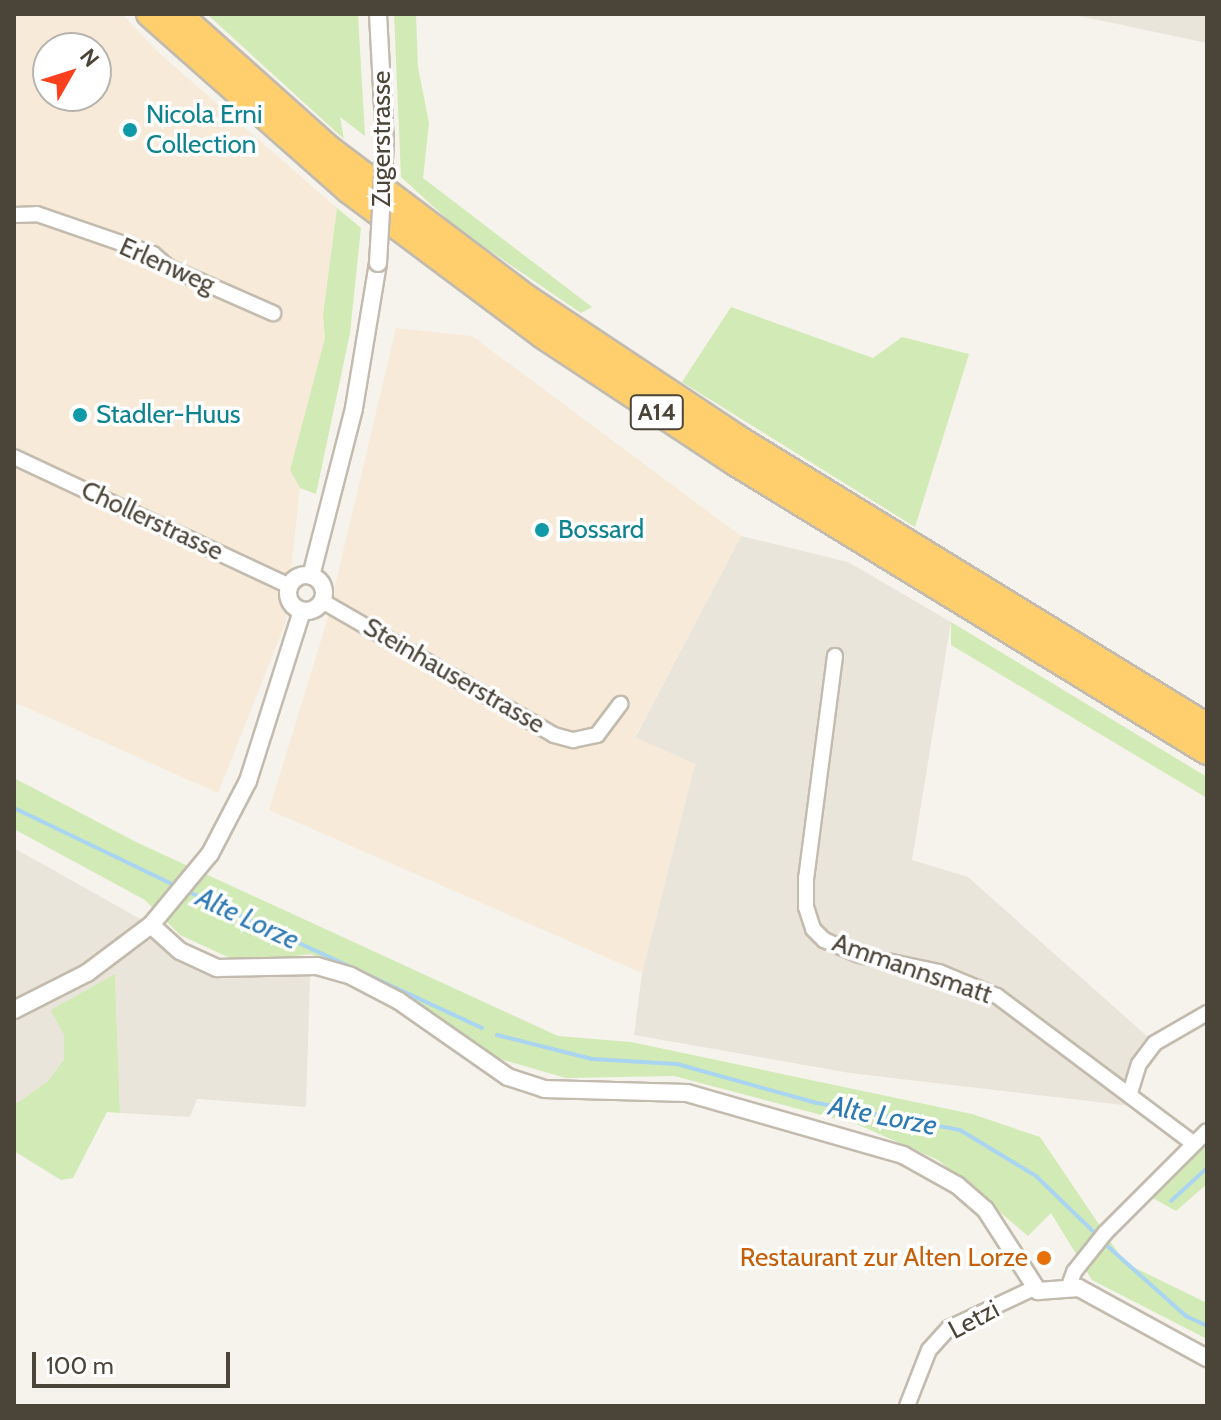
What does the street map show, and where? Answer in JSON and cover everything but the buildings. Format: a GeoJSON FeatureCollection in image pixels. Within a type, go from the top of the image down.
{"type":"FeatureCollection","features":[{"type":"Feature","properties":{"kind":"highway","name":"A14"},"geometry":{"type":"LineString","coordinates":[[149,14],[316,163],[543,336],[735,463],[1207,752]]}},
{"type":"Feature","properties":{"kind":"highway","name":"A14"},"geometry":{"type":"LineString","coordinates":[[179,14],[329,148],[552,315],[773,460],[1207,726]]}},
{"type":"Feature","properties":{"kind":"street","name":"Zugerstrasse"},"geometry":{"type":"LineString","coordinates":[[311,576],[354,408],[378,263],[385,143],[378,14]]}},
{"type":"Feature","properties":{"kind":"street","name":"Erlenweg"},"geometry":{"type":"LineString","coordinates":[[14,215],[37,214],[153,254],[168,267],[273,313]]}},
{"type":"Feature","properties":{"kind":"street","name":"Chollerstrasse"},"geometry":{"type":"LineString","coordinates":[[14,457],[289,586]]}},
{"type":"Feature","properties":{"kind":"street"},"geometry":{"type":"LineString","coordinates":[[14,1010],[87,973],[151,925],[210,854],[248,781],[302,611],[322,601],[322,586],[311,576],[298,577],[289,586],[290,603],[302,611]]}},
{"type":"Feature","properties":{"kind":"street","name":"Steinhauserstrasse"},"geometry":{"type":"LineString","coordinates":[[322,601],[554,735],[573,740],[597,735],[620,704]]}},
{"type":"Feature","properties":{"kind":"street","name":"Ammannsmatt"},"geometry":{"type":"LineString","coordinates":[[835,656],[806,878],[806,907],[813,929],[824,940],[859,955],[939,972],[997,996],[1194,1144]]}},
{"type":"Feature","properties":{"kind":"street"},"geometry":{"type":"LineString","coordinates":[[151,925],[180,951],[217,968],[317,966],[351,976],[399,1001],[508,1077],[544,1089],[687,1093],[903,1155],[957,1185],[985,1209],[1034,1288],[1047,1292],[1069,1286],[1207,1358]]}},
{"type":"Feature","properties":{"kind":"street"},"geometry":{"type":"LineString","coordinates":[[1130,1093],[1139,1064],[1155,1043],[1207,1013]]}},
{"type":"Feature","properties":{"kind":"street"},"geometry":{"type":"LineString","coordinates":[[1069,1286],[1081,1260],[1105,1233],[1207,1131]]}},
{"type":"Feature","properties":{"kind":"street","name":"Letzi"},"geometry":{"type":"LineString","coordinates":[[907,1406],[929,1350],[949,1328],[1034,1288]]}},
{"type":"Feature","properties":{"kind":"shaded area"},"geometry":{"type":"Polygon","coordinates":[[[14,14],[122,14],[159,53],[337,208],[323,315],[325,338],[290,470],[300,488],[285,624],[218,793],[14,702],[14,14]]]}},
{"type":"Feature","properties":{"kind":"shaded area"},"geometry":{"type":"Polygon","coordinates":[[[1070,14],[1207,14],[1207,43],[1070,14]]]}},
{"type":"Feature","properties":{"kind":"shaded area"},"geometry":{"type":"Polygon","coordinates":[[[396,328],[472,336],[741,536],[635,737],[695,764],[642,973],[269,810],[326,624],[396,328]]]}},
{"type":"Feature","properties":{"kind":"shaded area"},"geometry":{"type":"Polygon","coordinates":[[[741,536],[848,562],[951,622],[912,860],[968,877],[1148,1037],[1132,1106],[850,1073],[634,1035],[642,973],[695,764],[635,738],[741,536]]]}},
{"type":"Feature","properties":{"kind":"shaded area"},"geometry":{"type":"Polygon","coordinates":[[[14,848],[151,925],[209,969],[310,976],[306,1107],[197,1099],[190,1117],[120,1113],[115,974],[64,1035],[64,1059],[48,1081],[14,1105],[14,848]]]}},
{"type":"Feature","properties":{"kind":"green space"},"geometry":{"type":"Polygon","coordinates":[[[207,14],[358,14],[365,136],[340,117],[344,139],[207,14]]]}},
{"type":"Feature","properties":{"kind":"green space"},"geometry":{"type":"Polygon","coordinates":[[[394,14],[416,14],[418,67],[429,123],[423,178],[592,307],[581,313],[458,229],[401,177],[394,14]]]}},
{"type":"Feature","properties":{"kind":"green space"},"geometry":{"type":"Polygon","coordinates":[[[337,208],[361,228],[350,333],[316,494],[300,488],[290,470],[325,338],[323,315],[337,208]]]}},
{"type":"Feature","properties":{"kind":"green space"},"geometry":{"type":"Polygon","coordinates":[[[731,307],[873,358],[902,337],[969,354],[915,527],[682,382],[731,307]]]}},
{"type":"Feature","properties":{"kind":"green space"},"geometry":{"type":"Polygon","coordinates":[[[951,622],[1207,777],[1207,798],[951,645],[951,622]]]}},
{"type":"Feature","properties":{"kind":"green space"},"geometry":{"type":"Polygon","coordinates":[[[14,778],[136,842],[558,1036],[631,1042],[972,1114],[1040,1137],[1125,1263],[1207,1303],[1207,1339],[1092,1280],[1051,1213],[1028,1236],[938,1160],[859,1125],[674,1076],[566,1078],[500,1059],[423,1006],[311,954],[241,963],[180,935],[145,900],[14,829],[14,778]]]}},
{"type":"Feature","properties":{"kind":"green space"},"geometry":{"type":"Polygon","coordinates":[[[115,974],[120,1113],[107,1112],[73,1178],[61,1180],[14,1151],[14,1105],[48,1081],[64,1059],[64,1035],[51,1010],[115,974]]]}},
{"type":"Feature","properties":{"kind":"green space"},"geometry":{"type":"Polygon","coordinates":[[[1207,1141],[1207,1184],[1176,1211],[1149,1196],[1207,1141]]]}},
{"type":"Feature","properties":{"kind":"waterway","name":"Alte Lorze"},"geometry":{"type":"LineString","coordinates":[[14,808],[176,886]]}},
{"type":"Feature","properties":{"kind":"waterway","name":"Alte Lorze"},"geometry":{"type":"LineString","coordinates":[[187,891],[482,1028]]}},
{"type":"Feature","properties":{"kind":"waterway","name":"Alte Lorze"},"geometry":{"type":"LineString","coordinates":[[497,1035],[592,1059],[677,1064],[817,1103],[960,1130],[1036,1176],[1098,1236]]}},
{"type":"Feature","properties":{"kind":"waterway"},"geometry":{"type":"LineString","coordinates":[[1171,1201],[1207,1168]]}},
{"type":"Feature","properties":{"kind":"waterway","name":"Alte Lorze"},"geometry":{"type":"LineString","coordinates":[[1104,1243],[1186,1316],[1207,1326]]}},
{"type":"Feature","properties":{"kind":"place","name":"Nicola Erni Collection"},"geometry":{"type":"Point","coordinates":[130,130]}},
{"type":"Feature","properties":{"kind":"place","name":"Stadler-Huus"},"geometry":{"type":"Point","coordinates":[80,415]}},
{"type":"Feature","properties":{"kind":"place","name":"Bossard"},"geometry":{"type":"Point","coordinates":[542,530]}},
{"type":"Feature","properties":{"kind":"place","name":"Restaurant zur Alten Lorze"},"geometry":{"type":"Point","coordinates":[1044,1258]}}]}
